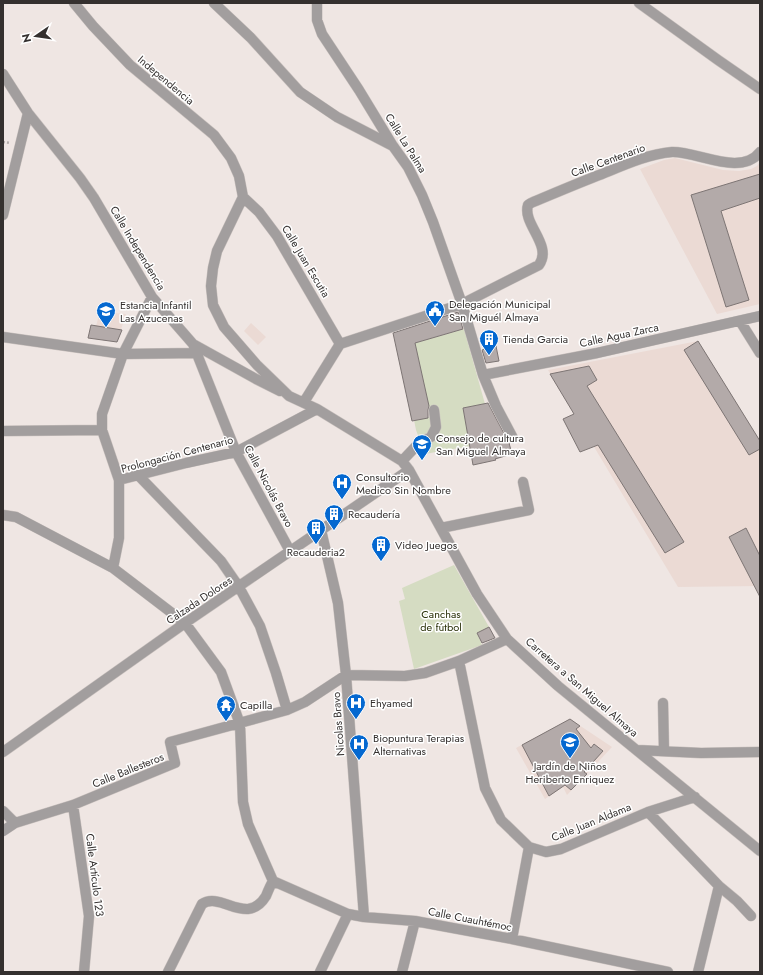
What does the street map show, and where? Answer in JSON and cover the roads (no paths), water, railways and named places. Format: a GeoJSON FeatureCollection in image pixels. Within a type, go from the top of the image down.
{"type":"FeatureCollection","features":[{"type":"Feature","properties":{"kind":"street","name":"Independencia"},"geometry":{"type":"LineString","coordinates":[[74,3],[93,26],[130,65],[214,135],[231,158],[239,176],[243,197]]}},
{"type":"Feature","properties":{"kind":"street"},"geometry":{"type":"LineString","coordinates":[[214,3],[251,38],[300,92],[337,117],[393,146]]}},
{"type":"Feature","properties":{"kind":"street","name":"Calle La Palma"},"geometry":{"type":"LineString","coordinates":[[317,3],[317,20],[322,34],[408,167],[422,195],[462,304],[483,375],[496,406],[513,438]]}},
{"type":"Feature","properties":{"kind":"street"},"geometry":{"type":"LineString","coordinates":[[640,3],[760,89]]}},
{"type":"Feature","properties":{"kind":"street","name":"Calle Independencia"},"geometry":{"type":"LineString","coordinates":[[3,74],[7,87],[80,178],[94,198],[152,297],[195,349],[304,402]]}},
{"type":"Feature","properties":{"kind":"street"},"geometry":{"type":"LineString","coordinates":[[3,215],[28,113]]}},
{"type":"Feature","properties":{"kind":"street","name":"Calle Centenario"},"geometry":{"type":"LineString","coordinates":[[462,304],[539,265],[542,261],[543,255],[541,246],[527,213],[528,205],[531,202],[614,169],[655,155],[675,152],[726,163],[749,161],[760,152]]}},
{"type":"Feature","properties":{"kind":"street","name":"Calle Independencia"},"geometry":{"type":"LineString","coordinates":[[243,197],[217,251],[211,286],[214,305],[224,327],[238,344],[289,396]]}},
{"type":"Feature","properties":{"kind":"street","name":"Calle Juan Escutia"},"geometry":{"type":"LineString","coordinates":[[243,197],[259,212],[277,236],[340,344]]}},
{"type":"Feature","properties":{"kind":"street"},"geometry":{"type":"LineString","coordinates":[[119,480],[102,430],[102,414],[123,354],[152,297]]}},
{"type":"Feature","properties":{"kind":"street"},"geometry":{"type":"LineString","coordinates":[[304,402],[340,344],[462,304]]}},
{"type":"Feature","properties":{"kind":"street","name":"Calle Agua Zarca"},"geometry":{"type":"LineString","coordinates":[[483,375],[597,353],[760,316]]}},
{"type":"Feature","properties":{"kind":"street"},"geometry":{"type":"LineString","coordinates":[[740,321],[760,353]]}},
{"type":"Feature","properties":{"kind":"street"},"geometry":{"type":"LineString","coordinates":[[3,337],[123,354],[195,349]]}},
{"type":"Feature","properties":{"kind":"street","name":"Calle Nicolás Bravo"},"geometry":{"type":"LineString","coordinates":[[195,349],[236,452],[290,551]]}},
{"type":"Feature","properties":{"kind":"street","name":"Carretera a San Miguel Almaya"},"geometry":{"type":"LineString","coordinates":[[304,402],[402,461],[409,470],[477,594],[507,639],[558,686],[760,851]]}},
{"type":"Feature","properties":{"kind":"street","name":"Prolongación Centenario"},"geometry":{"type":"LineString","coordinates":[[113,568],[118,538],[119,480],[236,452],[317,409]]}},
{"type":"Feature","properties":{"kind":"street"},"geometry":{"type":"LineString","coordinates":[[402,461],[420,442],[432,437],[436,427],[434,410]]}},
{"type":"Feature","properties":{"kind":"street"},"geometry":{"type":"LineString","coordinates":[[3,431],[102,430]]}},
{"type":"Feature","properties":{"kind":"street","name":"Calzada Dolores"},"geometry":{"type":"LineString","coordinates":[[3,752],[185,623],[409,470]]}},
{"type":"Feature","properties":{"kind":"street"},"geometry":{"type":"LineString","coordinates":[[138,475],[221,561],[239,587],[260,626],[287,710]]}},
{"type":"Feature","properties":{"kind":"street"},"geometry":{"type":"LineString","coordinates":[[441,528],[530,510],[523,482]]}},
{"type":"Feature","properties":{"kind":"street"},"geometry":{"type":"LineString","coordinates":[[3,515],[16,518],[113,568],[185,623],[221,672],[240,724],[243,802],[248,824],[273,882],[265,897],[259,904],[253,907],[242,910],[212,901],[206,901],[202,904],[168,972]]}},
{"type":"Feature","properties":{"kind":"street","name":"Nicolas Bravo"},"geometry":{"type":"LineString","coordinates":[[322,530],[338,603],[346,675],[364,917]]}},
{"type":"Feature","properties":{"kind":"street"},"geometry":{"type":"LineString","coordinates":[[346,675],[405,676],[425,673],[459,661],[507,639]]}},
{"type":"Feature","properties":{"kind":"street"},"geometry":{"type":"LineString","coordinates":[[459,661],[485,788],[501,820],[529,847],[512,939]]}},
{"type":"Feature","properties":{"kind":"street","name":"Calle Ballesteros"},"geometry":{"type":"LineString","coordinates":[[3,831],[15,823],[73,805],[175,763],[170,742],[287,710],[305,702],[346,675]]}},
{"type":"Feature","properties":{"kind":"street"},"geometry":{"type":"LineString","coordinates":[[663,703],[664,751]]}},
{"type":"Feature","properties":{"kind":"street"},"geometry":{"type":"LineString","coordinates":[[637,750],[760,752]]}},
{"type":"Feature","properties":{"kind":"street","name":"Calle Juan Aldama"},"geometry":{"type":"LineString","coordinates":[[529,847],[546,852],[562,848],[648,812],[695,797]]}},
{"type":"Feature","properties":{"kind":"street","name":"Calle Artículo 123"},"geometry":{"type":"LineString","coordinates":[[73,805],[89,916],[84,972]]}},
{"type":"Feature","properties":{"kind":"street"},"geometry":{"type":"LineString","coordinates":[[3,811],[15,823]]}},
{"type":"Feature","properties":{"kind":"street"},"geometry":{"type":"LineString","coordinates":[[648,812],[719,886],[737,901],[751,916]]}},
{"type":"Feature","properties":{"kind":"street","name":"Calle Cuauhtémoc"},"geometry":{"type":"LineString","coordinates":[[273,882],[348,914],[364,917],[415,921],[512,939],[668,972]]}},
{"type":"Feature","properties":{"kind":"street"},"geometry":{"type":"LineString","coordinates":[[698,972],[719,886]]}},
{"type":"Feature","properties":{"kind":"street"},"geometry":{"type":"LineString","coordinates":[[320,972],[348,914]]}},
{"type":"Feature","properties":{"kind":"street"},"geometry":{"type":"LineString","coordinates":[[402,972],[415,921]]}},
{"type":"Feature","properties":{"kind":"place","name":"Delegación Municipal San Miguél Almaya"},"geometry":{"type":"Point","coordinates":[435,327]}},
{"type":"Feature","properties":{"kind":"place","name":"Estancia Infantil Las Azucenas"},"geometry":{"type":"Point","coordinates":[106,328]}},
{"type":"Feature","properties":{"kind":"place","name":"Tienda Garcia"},"geometry":{"type":"Point","coordinates":[489,356]}},
{"type":"Feature","properties":{"kind":"place","name":"Consejo de cultura San Miguel Almaya"},"geometry":{"type":"Point","coordinates":[422,461]}},
{"type":"Feature","properties":{"kind":"place","name":"Consultorio Medico Sin Nombre"},"geometry":{"type":"Point","coordinates":[342,500]}},
{"type":"Feature","properties":{"kind":"place","name":"Recaudería"},"geometry":{"type":"Point","coordinates":[334,531]}},
{"type":"Feature","properties":{"kind":"place","name":"Recauderia2"},"geometry":{"type":"Point","coordinates":[316,545]}},
{"type":"Feature","properties":{"kind":"place","name":"Video Juegos"},"geometry":{"type":"Point","coordinates":[381,562]}},
{"type":"Feature","properties":{"kind":"place","name":"Ehyamed"},"geometry":{"type":"Point","coordinates":[356,720]}},
{"type":"Feature","properties":{"kind":"place","name":"Capilla"},"geometry":{"type":"Point","coordinates":[226,722]}},
{"type":"Feature","properties":{"kind":"place","name":"Jardín de Niños Heriberto Enriquez"},"geometry":{"type":"Point","coordinates":[570,759]}},
{"type":"Feature","properties":{"kind":"place","name":"Biopuntura Terapias Alternativas"},"geometry":{"type":"Point","coordinates":[359,761]}},
{"type":"Feature","properties":{"kind":"park label","name":"Canchas de fútbol"},"geometry":{"type":"Point","coordinates":[441,620]}}]}
